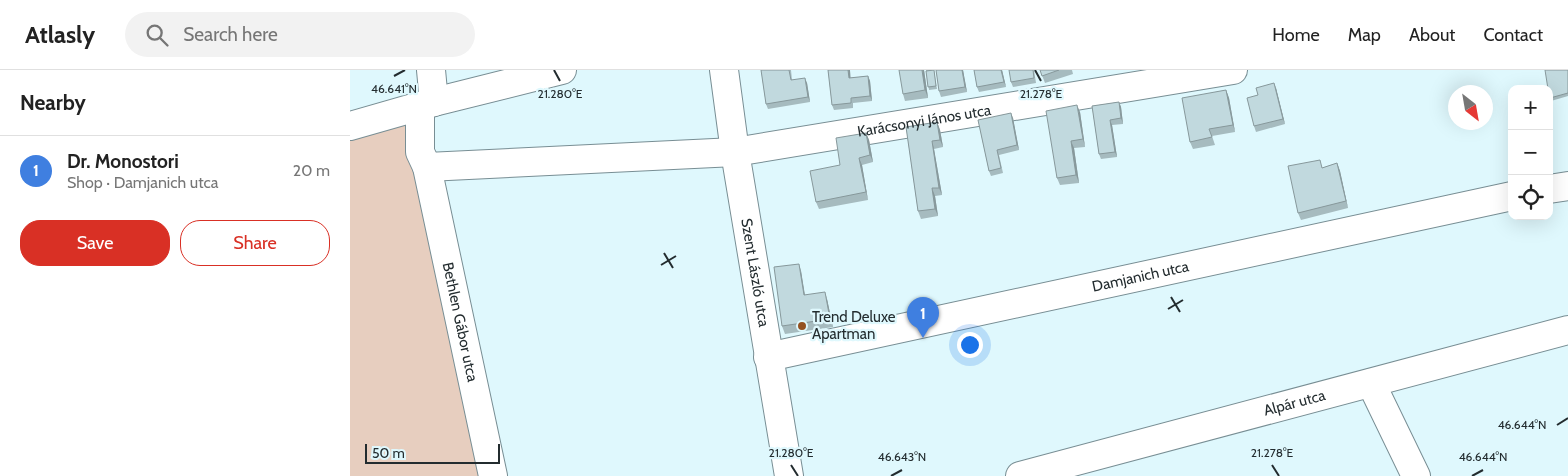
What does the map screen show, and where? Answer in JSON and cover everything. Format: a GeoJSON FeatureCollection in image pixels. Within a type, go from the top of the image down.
{"type":"FeatureCollection","features":[{"type":"Feature","properties":{"kind":"street","name":"Bethlen Gábor utca"},"geometry":{"type":"LineString","coordinates":[[431,70],[420,152],[428,167],[493,476]]}},
{"type":"Feature","properties":{"kind":"street"},"geometry":{"type":"LineString","coordinates":[[350,126],[427,104],[562,70]]}},
{"type":"Feature","properties":{"kind":"street","name":"Szent László utca"},"geometry":{"type":"LineString","coordinates":[[724,70],[734,152],[789,476]]}},
{"type":"Feature","properties":{"kind":"street","name":"Karácsonyi János utca"},"geometry":{"type":"LineString","coordinates":[[734,152],[1233,70]]}},
{"type":"Feature","properties":{"kind":"street"},"geometry":{"type":"LineString","coordinates":[[428,167],[734,152]]}},
{"type":"Feature","properties":{"kind":"street"},"geometry":{"type":"LineString","coordinates":[[1553,188],[1568,186]]}},
{"type":"Feature","properties":{"kind":"street","name":"Damjanich utca"},"geometry":{"type":"LineString","coordinates":[[768,357],[1508,197]]}},
{"type":"Feature","properties":{"kind":"street","name":"Alpár utca"},"geometry":{"type":"LineString","coordinates":[[1020,476],[1568,330]]}},
{"type":"Feature","properties":{"kind":"street"},"geometry":{"type":"LineString","coordinates":[[1371,383],[1416,476]]}},
{"type":"Feature","properties":{"kind":"shaded area"},"geometry":{"type":"Polygon","coordinates":[[[420,106],[493,476],[350,476],[350,126],[420,106]]]}},
{"type":"Feature","properties":{"kind":"building"},"geometry":{"type":"Polygon","coordinates":[[[761,70],[789,70],[791,80],[805,78],[808,97],[766,104],[761,70]]]}},
{"type":"Feature","properties":{"kind":"building"},"geometry":{"type":"Polygon","coordinates":[[[828,70],[848,70],[849,78],[868,76],[870,96],[851,98],[851,103],[832,105],[828,70]]]}},
{"type":"Feature","properties":{"kind":"building"},"geometry":{"type":"Polygon","coordinates":[[[899,70],[922,70],[925,90],[903,94],[899,70]]]}},
{"type":"Feature","properties":{"kind":"building"},"geometry":{"type":"Polygon","coordinates":[[[934,70],[936,86],[928,87],[926,71],[934,70]]]}},
{"type":"Feature","properties":{"kind":"building"},"geometry":{"type":"Polygon","coordinates":[[[936,70],[962,70],[965,87],[939,91],[936,70]]]}},
{"type":"Feature","properties":{"kind":"building"},"geometry":{"type":"Polygon","coordinates":[[[974,70],[1001,70],[1004,82],[977,87],[974,70]]]}},
{"type":"Feature","properties":{"kind":"building"},"geometry":{"type":"Polygon","coordinates":[[[1009,70],[1033,70],[1034,78],[1011,82],[1009,70]]]}},
{"type":"Feature","properties":{"kind":"building"},"geometry":{"type":"Polygon","coordinates":[[[1040,70],[1059,70],[1042,76],[1040,70]]]}},
{"type":"Feature","properties":{"kind":"building"},"geometry":{"type":"Polygon","coordinates":[[[1545,70],[1568,70],[1568,93],[1553,97],[1553,85],[1547,85],[1545,70]]]}},
{"type":"Feature","properties":{"kind":"building"},"geometry":{"type":"Polygon","coordinates":[[[1274,83],[1283,119],[1254,126],[1247,98],[1258,95],[1256,88],[1274,83]]]}},
{"type":"Feature","properties":{"kind":"building"},"geometry":{"type":"Polygon","coordinates":[[[1226,90],[1233,125],[1209,129],[1212,137],[1190,142],[1182,98],[1226,90]]]}},
{"type":"Feature","properties":{"kind":"building"},"geometry":{"type":"Polygon","coordinates":[[[1119,102],[1121,118],[1110,120],[1115,152],[1099,154],[1092,106],[1119,102]]]}},
{"type":"Feature","properties":{"kind":"building"},"geometry":{"type":"Polygon","coordinates":[[[1077,105],[1083,139],[1071,141],[1076,175],[1057,178],[1046,111],[1077,105]]]}},
{"type":"Feature","properties":{"kind":"building"},"geometry":{"type":"Polygon","coordinates":[[[1011,113],[1017,145],[997,150],[1001,168],[989,171],[978,120],[1011,113]]]}},
{"type":"Feature","properties":{"kind":"building"},"geometry":{"type":"Polygon","coordinates":[[[937,122],[940,140],[932,141],[939,188],[932,188],[935,209],[918,211],[906,127],[937,122]]]}},
{"type":"Feature","properties":{"kind":"building"},"geometry":{"type":"Polygon","coordinates":[[[866,133],[870,155],[859,158],[866,192],[816,202],[810,171],[840,165],[836,138],[866,133]]]}},
{"type":"Feature","properties":{"kind":"building"},"geometry":{"type":"Polygon","coordinates":[[[1320,160],[1322,168],[1337,163],[1346,201],[1298,213],[1288,166],[1320,160]]]}},
{"type":"Feature","properties":{"kind":"building"},"geometry":{"type":"Polygon","coordinates":[[[799,264],[804,295],[825,292],[830,319],[782,326],[774,267],[799,264]]]}},
{"type":"Feature","properties":{"kind":"place","name":"Trend Deluxe Apartman"},"geometry":{"type":"Point","coordinates":[802,326]}},
{"type":"Feature","properties":{"kind":"place","name":"Dr. Monostori"},"geometry":{"type":"Point","coordinates":[923,338]}}]}
